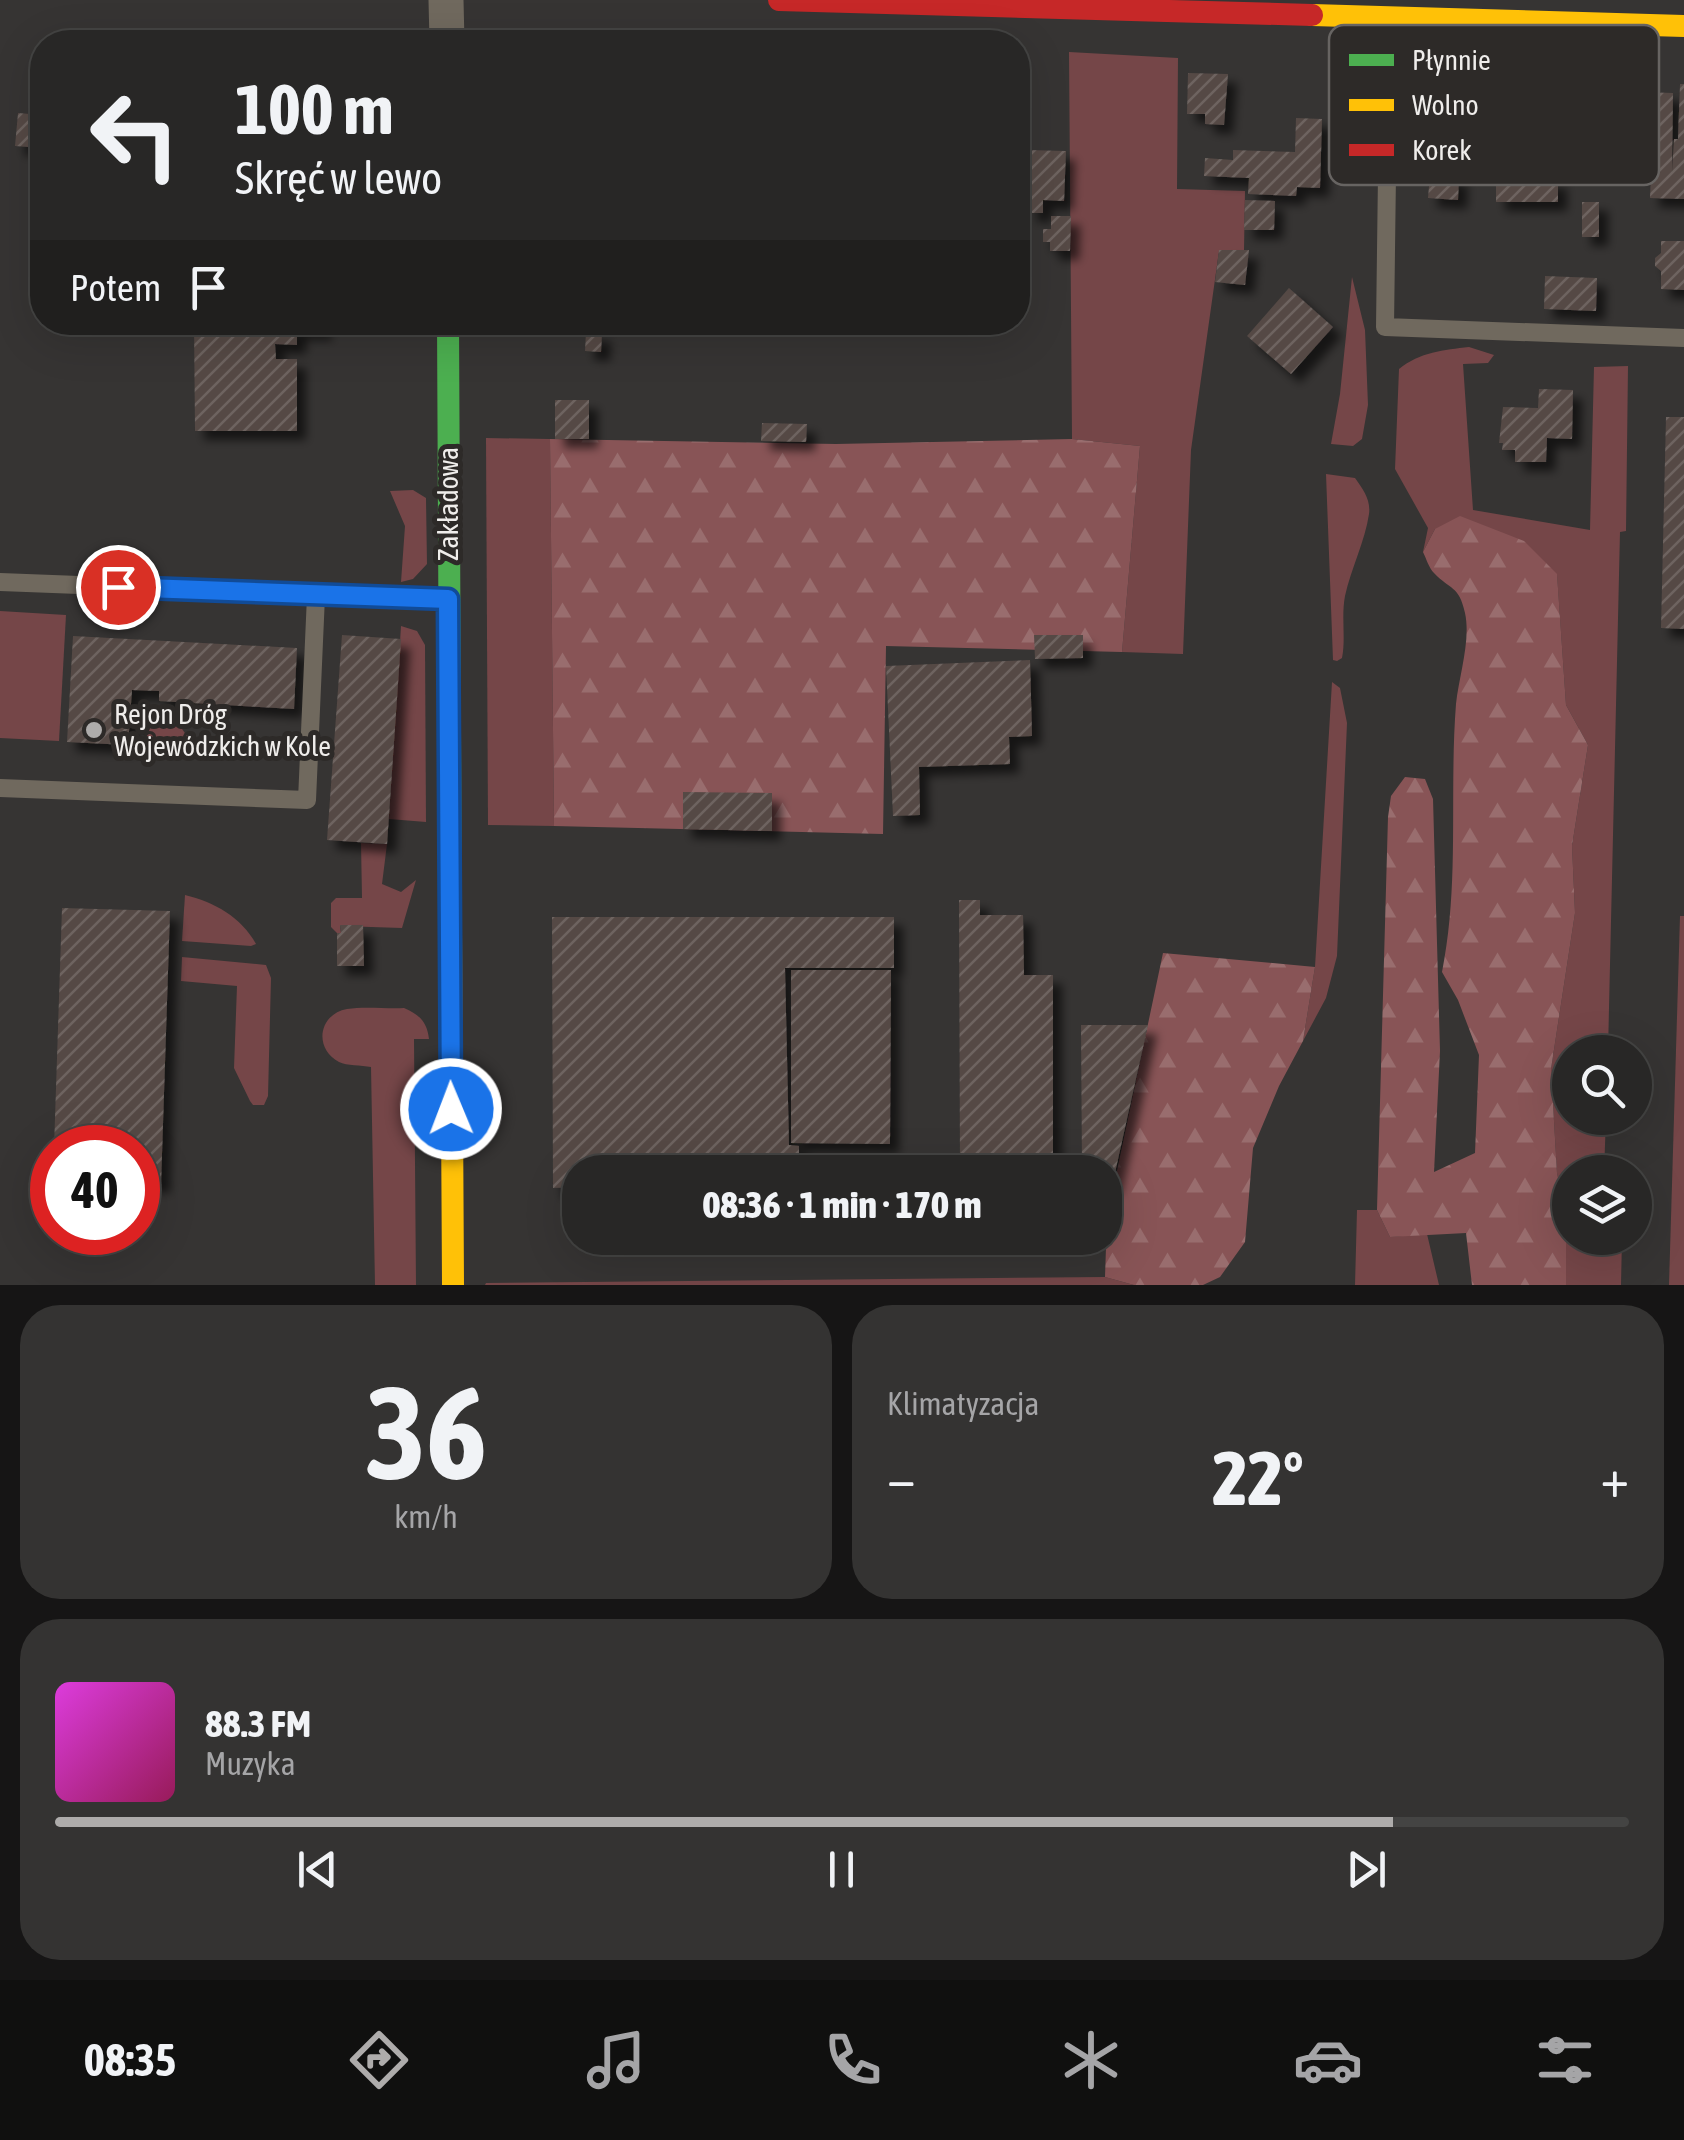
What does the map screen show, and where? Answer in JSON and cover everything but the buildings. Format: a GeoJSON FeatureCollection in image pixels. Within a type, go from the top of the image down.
{"type":"FeatureCollection","features":[{"type":"Feature","properties":{"kind":"street"},"geometry":{"type":"LineString","coordinates":[[446,0],[447,30]]}},
{"type":"Feature","properties":{"kind":"street"},"geometry":{"type":"LineString","coordinates":[[779,0],[1655,25]]}},
{"type":"Feature","properties":{"kind":"street"},"geometry":{"type":"LineString","coordinates":[[1659,25],[1684,26]]}},
{"type":"Feature","properties":{"kind":"street","name":"Zakładowa"},"geometry":{"type":"LineString","coordinates":[[448,335],[453,1285]]}},
{"type":"Feature","properties":{"kind":"lane"},"geometry":{"type":"LineString","coordinates":[[1390,16],[1390,25]]}},
{"type":"Feature","properties":{"kind":"lane"},"geometry":{"type":"LineString","coordinates":[[1387,185],[1385,327],[1684,338]]}},
{"type":"Feature","properties":{"kind":"lane"},"geometry":{"type":"LineString","coordinates":[[0,582],[448,599]]}},
{"type":"Feature","properties":{"kind":"lane"},"geometry":{"type":"LineString","coordinates":[[0,788],[307,800],[316,596]]}},
{"type":"Feature","properties":{"kind":"shaded area"},"geometry":{"type":"Polygon","coordinates":[[[1069,52],[1178,58],[1177,189],[1245,191],[1244,250],[1219,251],[1191,450],[1183,654],[1122,652],[1140,446],[1072,439],[1069,52]]]}},
{"type":"Feature","properties":{"kind":"shaded area"},"geometry":{"type":"Polygon","coordinates":[[[1352,277],[1365,330],[1368,405],[1362,439],[1353,446],[1331,444],[1352,277]]]}},
{"type":"Feature","properties":{"kind":"shaded area"},"geometry":{"type":"Polygon","coordinates":[[[1469,347],[1494,355],[1488,363],[1463,364],[1473,510],[1590,530],[1594,367],[1628,366],[1626,531],[1620,532],[1608,1035],[1556,1035],[1575,913],[1572,846],[1588,745],[1566,705],[1557,575],[1435,529],[1423,552],[1428,528],[1395,469],[1399,369],[1424,355],[1469,347]]]}},
{"type":"Feature","properties":{"kind":"shaded area"},"geometry":{"type":"Polygon","coordinates":[[[486,438],[550,439],[554,826],[488,825],[486,438]]]}},
{"type":"Feature","properties":{"kind":"shaded area"},"geometry":{"type":"Polygon","coordinates":[[[1326,474],[1355,478],[1366,495],[1369,509],[1345,596],[1343,650],[1337,661],[1333,660],[1326,474]]]}},
{"type":"Feature","properties":{"kind":"shaded area"},"geometry":{"type":"Polygon","coordinates":[[[413,490],[426,498],[427,564],[413,579],[401,582],[405,526],[390,491],[413,490]]]}},
{"type":"Feature","properties":{"kind":"shaded area"},"geometry":{"type":"Polygon","coordinates":[[[0,611],[66,615],[59,741],[0,738],[0,611]]]}},
{"type":"Feature","properties":{"kind":"shaded area"},"geometry":{"type":"Polygon","coordinates":[[[401,626],[417,631],[425,645],[426,822],[389,819],[401,626]]]}},
{"type":"Feature","properties":{"kind":"shaded area"},"geometry":{"type":"Polygon","coordinates":[[[1332,682],[1340,688],[1347,723],[1337,956],[1326,998],[1303,1041],[1315,967],[1332,682]]]}},
{"type":"Feature","properties":{"kind":"shaded area"},"geometry":{"type":"Polygon","coordinates":[[[137,705],[165,705],[187,736],[180,743],[149,739],[137,719],[137,705]]]}},
{"type":"Feature","properties":{"kind":"shaded area"},"geometry":{"type":"Polygon","coordinates":[[[361,843],[387,844],[382,884],[401,892],[416,880],[402,928],[340,926],[341,933],[337,933],[331,927],[331,903],[336,898],[362,898],[361,843]]]}},
{"type":"Feature","properties":{"kind":"shaded area"},"geometry":{"type":"Polygon","coordinates":[[[185,895],[226,912],[256,944],[182,941],[185,895]]]}},
{"type":"Feature","properties":{"kind":"shaded area"},"geometry":{"type":"Polygon","coordinates":[[[1680,916],[1684,916],[1684,1285],[1669,1285],[1680,916]]]}},
{"type":"Feature","properties":{"kind":"shaded area"},"geometry":{"type":"Polygon","coordinates":[[[182,957],[266,965],[271,978],[268,1096],[264,1105],[253,1105],[234,1068],[237,986],[181,981],[182,957]]]}},
{"type":"Feature","properties":{"kind":"shaded area"},"geometry":{"type":"Polygon","coordinates":[[[404,1008],[422,1020],[429,1039],[414,1039],[416,1285],[375,1285],[371,1067],[339,1062],[325,1049],[323,1032],[330,1017],[347,1009],[404,1008]]]}},
{"type":"Feature","properties":{"kind":"shaded area"},"geometry":{"type":"Polygon","coordinates":[[[1555,1135],[1605,1135],[1605,1155],[1556,1155],[1555,1135]]]}},
{"type":"Feature","properties":{"kind":"shaded area"},"geometry":{"type":"Polygon","coordinates":[[[1357,1210],[1377,1210],[1390,1237],[1427,1234],[1439,1285],[1355,1285],[1357,1210]]]}},
{"type":"Feature","properties":{"kind":"shaded area"},"geometry":{"type":"Polygon","coordinates":[[[1566,1255],[1622,1255],[1621,1285],[1566,1285],[1566,1255]]]}},
{"type":"Feature","properties":{"kind":"shaded area"},"geometry":{"type":"Polygon","coordinates":[[[1105,1277],[1134,1285],[485,1285],[486,1283],[1105,1277]]]}},
{"type":"Feature","properties":{"kind":"green space"},"geometry":{"type":"Polygon","coordinates":[[[550,439],[836,444],[1072,439],[1140,446],[1122,652],[886,646],[883,834],[554,826],[550,439]]]}},
{"type":"Feature","properties":{"kind":"green space"},"geometry":{"type":"Polygon","coordinates":[[[1460,516],[1524,541],[1557,574],[1566,705],[1588,745],[1572,846],[1575,913],[1556,1035],[1552,1035],[1552,1135],[1556,1155],[1552,1155],[1552,1255],[1566,1255],[1566,1285],[1472,1285],[1466,1233],[1390,1237],[1377,1210],[1388,817],[1391,796],[1405,777],[1425,779],[1433,799],[1440,1051],[1434,1172],[1475,1153],[1479,1055],[1458,1000],[1442,972],[1451,905],[1456,704],[1466,624],[1460,597],[1432,571],[1423,552],[1435,529],[1460,516]]]}},
{"type":"Feature","properties":{"kind":"green space"},"geometry":{"type":"Polygon","coordinates":[[[1163,953],[1315,967],[1303,1041],[1253,1148],[1245,1242],[1220,1277],[1203,1285],[1134,1285],[1105,1277],[1106,1255],[1122,1255],[1120,1155],[1163,953]]]}},
{"type":"Feature","properties":{"kind":"traffic: fast"},"geometry":{"type":"LineString","coordinates":[[448,335],[451,933]]}},
{"type":"Feature","properties":{"kind":"traffic: slow"},"geometry":{"type":"LineString","coordinates":[[1312,15],[1650,25]]}},
{"type":"Feature","properties":{"kind":"traffic: slow"},"geometry":{"type":"LineString","coordinates":[[1659,25],[1684,26]]}},
{"type":"Feature","properties":{"kind":"traffic: slow"},"geometry":{"type":"LineString","coordinates":[[451,933],[453,1285]]}},
{"type":"Feature","properties":{"kind":"traffic: jam"},"geometry":{"type":"LineString","coordinates":[[779,0],[1312,15]]}},
{"type":"Feature","properties":{"kind":"place","name":"Rejon Dróg Wojewódzkich w Kole"},"geometry":{"type":"Point","coordinates":[94,730]}},
{"type":"Feature","properties":{"kind":"route"},"geometry":{"type":"LineString","coordinates":[[118,587],[448,599],[451,1109]]}}]}
